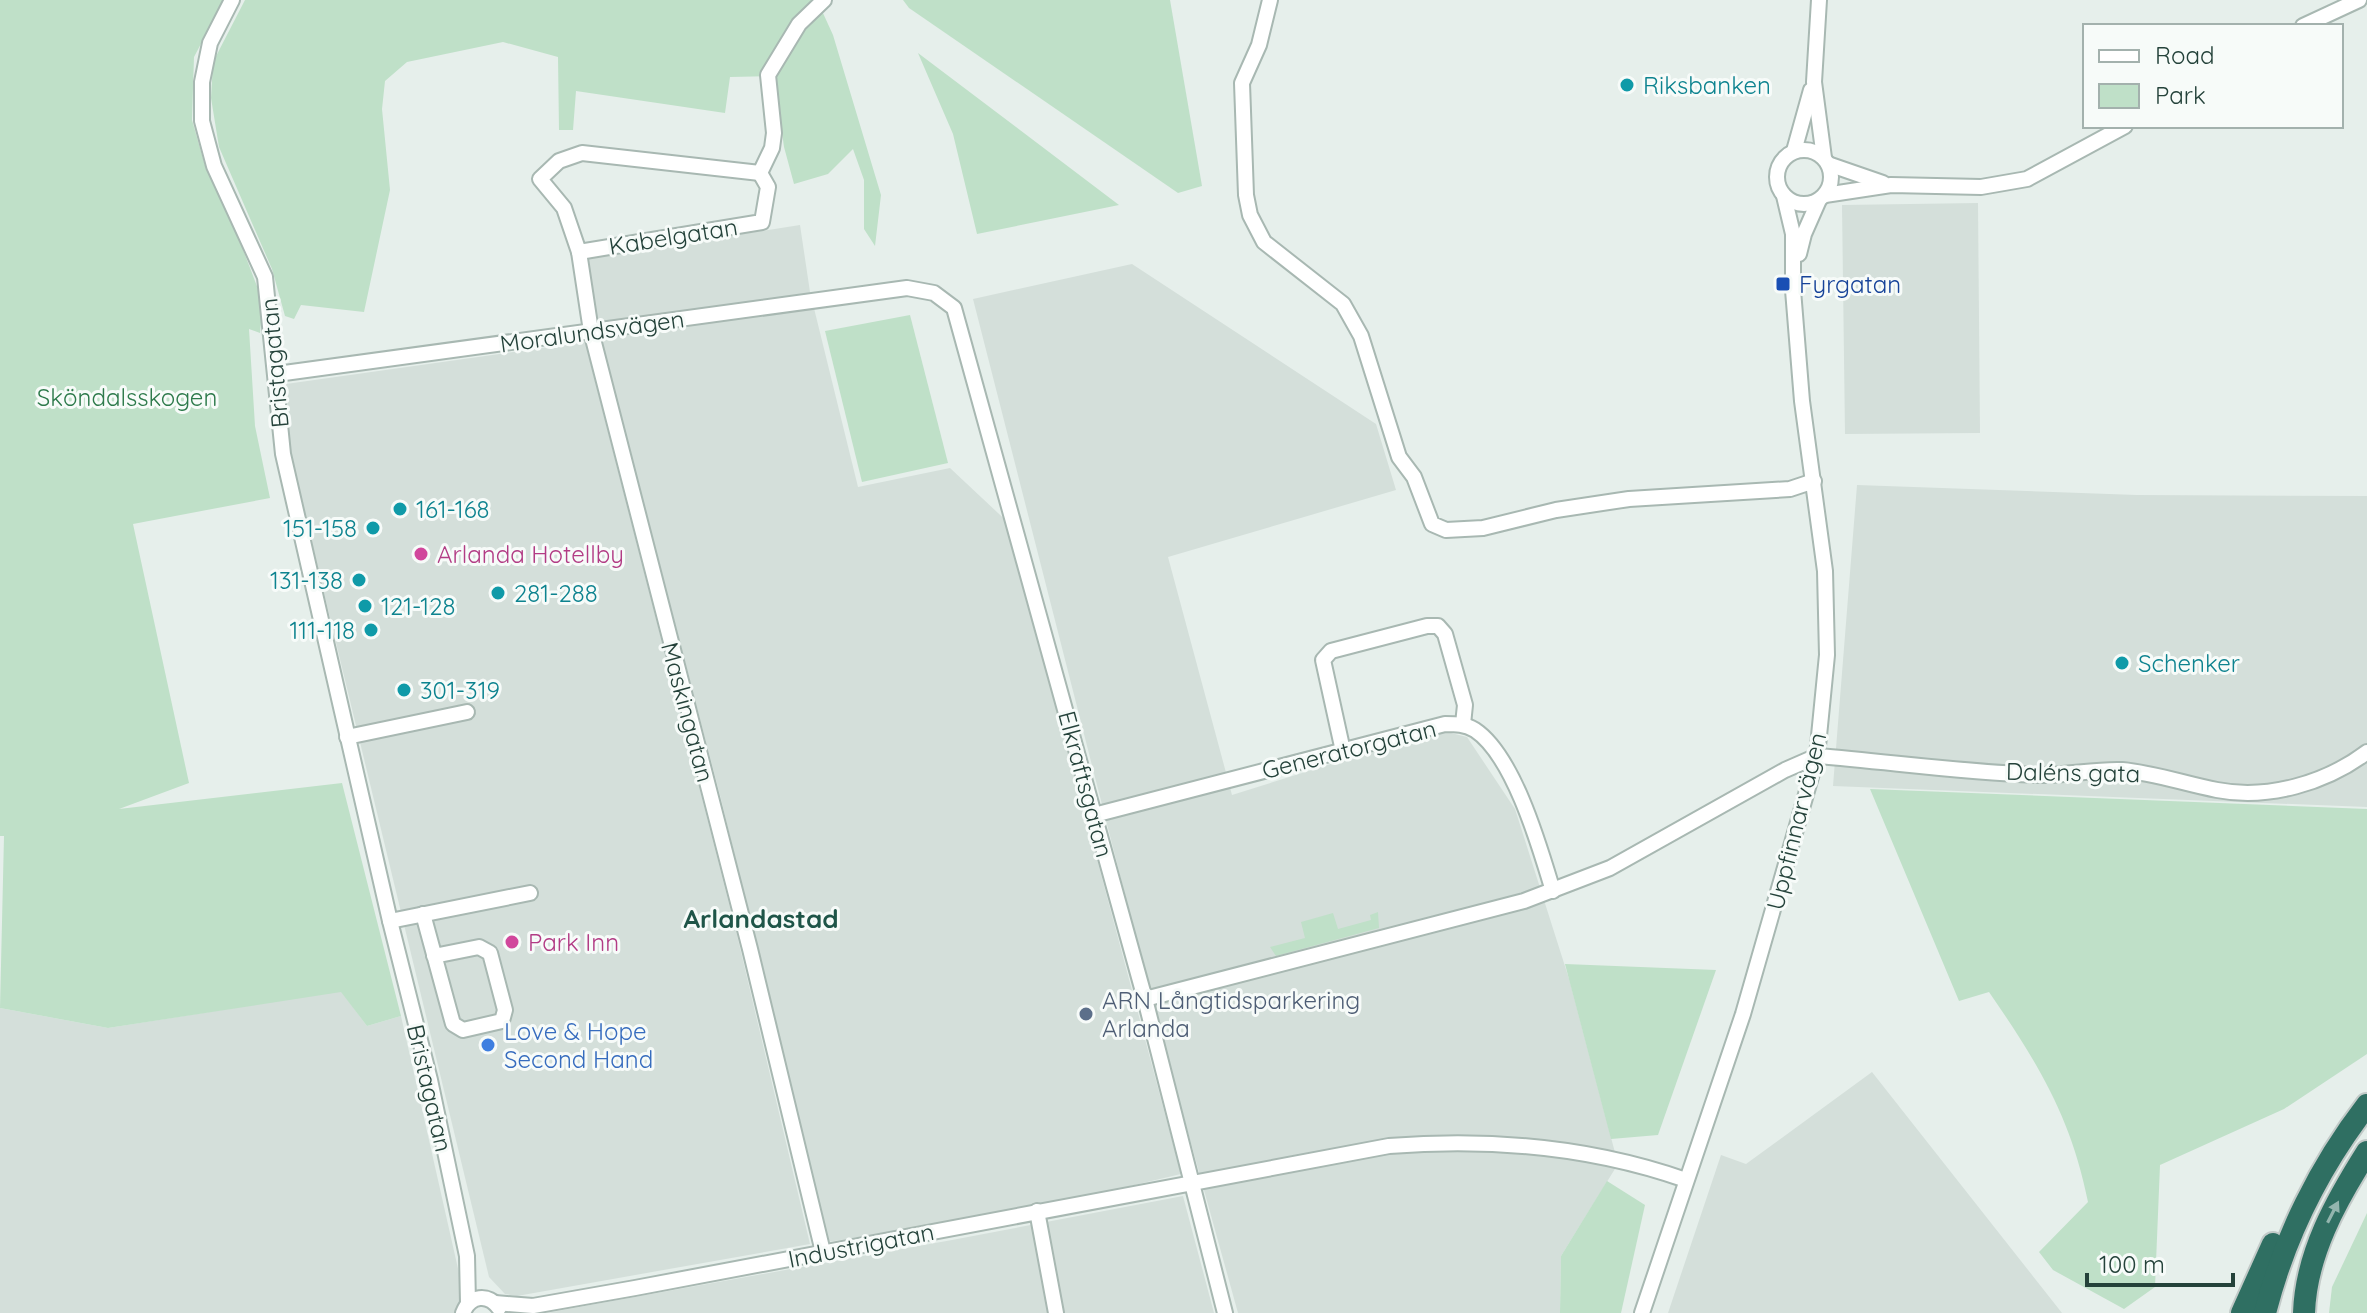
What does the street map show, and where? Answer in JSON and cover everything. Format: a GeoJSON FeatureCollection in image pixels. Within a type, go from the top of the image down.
{"type":"FeatureCollection","features":[{"type":"Feature","properties":{"kind":"highway"},"geometry":{"type":"LineString","coordinates":[[2242,1313],[2294,1203],[2367,1105]]}},
{"type":"Feature","properties":{"kind":"highway"},"geometry":{"type":"LineString","coordinates":[[2265,1313],[2291,1234],[2344,1137]]}},
{"type":"Feature","properties":{"kind":"highway"},"geometry":{"type":"LineString","coordinates":[[2304,1313],[2309,1276],[2318,1245],[2367,1152]]}},
{"type":"Feature","properties":{"kind":"street","name":"Bristagatan"},"geometry":{"type":"LineString","coordinates":[[232,0],[210,43],[202,82],[202,121],[214,166],[265,277],[283,454],[390,921],[430,1080],[467,1256],[463,1310]]}},
{"type":"Feature","properties":{"kind":"street"},"geometry":{"type":"LineString","coordinates":[[760,173],[772,148],[774,133],[768,75],[799,24],[818,2],[824,0]]}},
{"type":"Feature","properties":{"kind":"street"},"geometry":{"type":"LineString","coordinates":[[1270,0],[1259,45],[1242,83],[1246,195],[1250,215],[1264,242],[1343,304],[1361,336],[1399,457],[1414,477],[1432,524],[1446,530],[1483,528],[1556,510],[1629,499],[1790,489],[1814,481]]}},
{"type":"Feature","properties":{"kind":"street"},"geometry":{"type":"LineString","coordinates":[[1819,0],[1814,82],[1831,178],[1822,198]]}},
{"type":"Feature","properties":{"kind":"street"},"geometry":{"type":"LineString","coordinates":[[2307,24],[2359,0]]}},
{"type":"Feature","properties":{"kind":"street"},"geometry":{"type":"LineString","coordinates":[[1814,82],[1794,151],[1778,166],[1778,187],[1784,196],[1803,205],[1822,198],[1891,185],[1981,187],[2027,179],[2121,128]]}},
{"type":"Feature","properties":{"kind":"street"},"geometry":{"type":"LineString","coordinates":[[1794,151],[1815,152],[1826,161],[1891,185]]}},
{"type":"Feature","properties":{"kind":"street","name":"Maskingatan"},"geometry":{"type":"LineString","coordinates":[[760,173],[582,153],[559,161],[540,179],[564,208],[579,252],[591,331],[757,979],[823,1252]]}},
{"type":"Feature","properties":{"kind":"street","name":"Kabelgatan"},"geometry":{"type":"LineString","coordinates":[[579,252],[762,222],[768,187],[760,173]]}},
{"type":"Feature","properties":{"kind":"street","name":"Uppfinnarvägen"},"geometry":{"type":"LineString","coordinates":[[1642,1313],[1743,1014],[1817,756],[1827,610],[1814,481],[1802,401],[1793,234],[1784,196]]}},
{"type":"Feature","properties":{"kind":"street","name":"Uppfinnarvägen"},"geometry":{"type":"LineString","coordinates":[[1796,310],[1799,254],[1804,234],[1822,198]]}},
{"type":"Feature","properties":{"kind":"street","name":"Moralundsvägen"},"geometry":{"type":"LineString","coordinates":[[277,374],[907,288]]}},
{"type":"Feature","properties":{"kind":"street","name":"Elkraftsgatan"},"geometry":{"type":"LineString","coordinates":[[907,288],[934,293],[954,308],[1145,999],[1225,1313]]}},
{"type":"Feature","properties":{"kind":"street"},"geometry":{"type":"LineString","coordinates":[[1343,751],[1323,660],[1331,651],[1427,626],[1438,626],[1445,634],[1465,705],[1463,724]]}},
{"type":"Feature","properties":{"kind":"street"},"geometry":{"type":"LineString","coordinates":[[347,737],[467,712]]}},
{"type":"Feature","properties":{"kind":"street","name":"Generatorgatan"},"geometry":{"type":"LineString","coordinates":[[1094,815],[1445,724],[1463,724],[1488,743],[1508,774],[1531,822],[1553,891]]}},
{"type":"Feature","properties":{"kind":"street","name":"Daléns gata"},"geometry":{"type":"LineString","coordinates":[[1817,756],[2045,775],[2119,770],[2156,774],[2220,791],[2251,792],[2311,782],[2367,752]]}},
{"type":"Feature","properties":{"kind":"street"},"geometry":{"type":"LineString","coordinates":[[1145,999],[1464,918],[1553,891],[1641,852],[1785,770],[1817,756]]}},
{"type":"Feature","properties":{"kind":"street"},"geometry":{"type":"LineString","coordinates":[[390,921],[530,893]]}},
{"type":"Feature","properties":{"kind":"street"},"geometry":{"type":"LineString","coordinates":[[423,914],[434,956],[453,1024],[463,1030],[502,1021],[505,1010],[490,953],[479,947],[434,956]]}},
{"type":"Feature","properties":{"kind":"street","name":"Industrigatan"},"geometry":{"type":"LineString","coordinates":[[495,1305],[533,1306],[1341,1153],[1441,1142],[1540,1146],[1592,1153],[1686,1180]]}},
{"type":"Feature","properties":{"kind":"street"},"geometry":{"type":"LineString","coordinates":[[1037,1211],[1056,1313]]}},
{"type":"Feature","properties":{"kind":"street","name":"Bristagatan"},"geometry":{"type":"LineString","coordinates":[[467,1256],[495,1305]]}},
{"type":"Feature","properties":{"kind":"street","name":"Bristagatan"},"geometry":{"type":"LineString","coordinates":[[463,1310],[479,1297],[495,1305]]}},
{"type":"Feature","properties":{"kind":"street","name":"Industrigatan"},"geometry":{"type":"LineString","coordinates":[[518,1313],[533,1306]]}},
{"type":"Feature","properties":{"kind":"shaded area"},"geometry":{"type":"Polygon","coordinates":[[[1978,203],[1980,433],[1845,434],[1842,205],[1978,203]]]}},
{"type":"Feature","properties":{"kind":"shaded area"},"geometry":{"type":"Polygon","coordinates":[[[800,225],[810,292],[858,487],[950,468],[1014,528],[1046,668],[1181,1174],[1037,1208],[828,1242],[721,799],[597,326],[588,258],[800,225]]]}},
{"type":"Feature","properties":{"kind":"shaded area"},"geometry":{"type":"Polygon","coordinates":[[[1132,264],[1376,424],[1396,490],[1168,557],[1232,795],[1439,730],[1467,737],[1515,809],[1570,982],[1618,1164],[1561,1256],[1560,1313],[1238,1313],[1158,1024],[973,299],[1132,264]]]}},
{"type":"Feature","properties":{"kind":"shaded area"},"geometry":{"type":"Polygon","coordinates":[[[585,342],[737,935],[810,1244],[517,1296],[505,1294],[489,1277],[290,452],[286,384],[585,342]]]}},
{"type":"Feature","properties":{"kind":"shaded area"},"geometry":{"type":"Polygon","coordinates":[[[1857,485],[2137,495],[2367,496],[2367,807],[1833,786],[1857,485]]]}},
{"type":"Feature","properties":{"kind":"shaded area"},"geometry":{"type":"Polygon","coordinates":[[[341,991],[367,1026],[401,1016],[468,1313],[0,1313],[0,1008],[108,1028],[341,991]]]}},
{"type":"Feature","properties":{"kind":"shaded area"},"geometry":{"type":"Polygon","coordinates":[[[1872,1072],[2062,1313],[1668,1313],[1721,1155],[1746,1164],[1872,1072]]]}},
{"type":"Feature","properties":{"kind":"shaded area"},"geometry":{"type":"Polygon","coordinates":[[[1183,1196],[1214,1313],[546,1313],[952,1240],[1183,1196]]]}},
{"type":"Feature","properties":{"kind":"green space","name":"Sköndalsskogen"},"geometry":{"type":"Polygon","coordinates":[[[0,0],[224,0],[194,57],[192,120],[206,169],[231,218],[263,302],[260,333],[249,329],[255,426],[270,498],[133,524],[189,783],[119,809],[342,783],[401,1016],[367,1026],[341,992],[108,1028],[0,1008],[4,836],[0,836],[0,0]]]}},
{"type":"Feature","properties":{"kind":"green space"},"geometry":{"type":"Polygon","coordinates":[[[245,0],[817,0],[833,35],[881,195],[875,246],[864,229],[864,180],[853,149],[828,174],[794,184],[784,147],[774,76],[730,77],[725,113],[576,91],[573,130],[559,130],[558,57],[503,42],[407,62],[385,81],[382,109],[390,190],[364,312],[301,305],[294,319],[285,316],[272,269],[219,147],[211,98],[213,62],[245,0]]]}},
{"type":"Feature","properties":{"kind":"green space"},"geometry":{"type":"Polygon","coordinates":[[[903,0],[1170,0],[1202,186],[1178,193],[909,8],[903,0]]]}},
{"type":"Feature","properties":{"kind":"green space"},"geometry":{"type":"Polygon","coordinates":[[[918,53],[1119,205],[977,234],[953,134],[918,53]]]}},
{"type":"Feature","properties":{"kind":"green space"},"geometry":{"type":"Polygon","coordinates":[[[910,315],[948,463],[862,482],[825,331],[910,315]]]}},
{"type":"Feature","properties":{"kind":"green space"},"geometry":{"type":"Polygon","coordinates":[[[1870,789],[2367,809],[2367,1054],[2284,1109],[2160,1165],[2155,1287],[2124,1309],[2053,1270],[2039,1252],[2088,1202],[2072,1143],[2037,1067],[1989,992],[1959,1001],[1870,789]]]}},
{"type":"Feature","properties":{"kind":"green space"},"geometry":{"type":"Polygon","coordinates":[[[1378,912],[1379,928],[1276,956],[1270,947],[1305,938],[1301,922],[1333,913],[1338,929],[1371,920],[1370,915],[1378,912]]]}},
{"type":"Feature","properties":{"kind":"green space"},"geometry":{"type":"Polygon","coordinates":[[[1565,964],[1716,970],[1658,1135],[1611,1139],[1565,964]]]}},
{"type":"Feature","properties":{"kind":"green space"},"geometry":{"type":"Polygon","coordinates":[[[1607,1181],[1645,1205],[1621,1313],[1560,1313],[1561,1256],[1607,1181]]]}},
{"type":"Feature","properties":{"kind":"green space"},"geometry":{"type":"Polygon","coordinates":[[[2367,1213],[2367,1313],[2329,1313],[2332,1287],[2367,1213]]]}},
{"type":"Feature","properties":{"kind":"place","name":"Riksbanken"},"geometry":{"type":"Point","coordinates":[1627,85]}},
{"type":"Feature","properties":{"kind":"place","name":"Fyrgatan"},"geometry":{"type":"Point","coordinates":[1783,284]}},
{"type":"Feature","properties":{"kind":"place","name":"161-168"},"geometry":{"type":"Point","coordinates":[400,509]}},
{"type":"Feature","properties":{"kind":"place","name":"151-158"},"geometry":{"type":"Point","coordinates":[373,528]}},
{"type":"Feature","properties":{"kind":"place","name":"Arlanda Hotellby"},"geometry":{"type":"Point","coordinates":[421,554]}},
{"type":"Feature","properties":{"kind":"place","name":"131-138"},"geometry":{"type":"Point","coordinates":[359,580]}},
{"type":"Feature","properties":{"kind":"place","name":"281-288"},"geometry":{"type":"Point","coordinates":[498,593]}},
{"type":"Feature","properties":{"kind":"place","name":"121-128"},"geometry":{"type":"Point","coordinates":[365,606]}},
{"type":"Feature","properties":{"kind":"place","name":"111-118"},"geometry":{"type":"Point","coordinates":[371,630]}},
{"type":"Feature","properties":{"kind":"place","name":"Schenker"},"geometry":{"type":"Point","coordinates":[2122,663]}},
{"type":"Feature","properties":{"kind":"place","name":"301-319"},"geometry":{"type":"Point","coordinates":[404,690]}},
{"type":"Feature","properties":{"kind":"place","name":"Park Inn"},"geometry":{"type":"Point","coordinates":[512,942]}},
{"type":"Feature","properties":{"kind":"place","name":"ARN Långtidsparkering Arlanda"},"geometry":{"type":"Point","coordinates":[1086,1014]}},
{"type":"Feature","properties":{"kind":"place","name":"Love & Hope Second Hand"},"geometry":{"type":"Point","coordinates":[488,1045]}},
{"type":"Feature","properties":{"kind":"district","name":"Arlandastad"},"geometry":{"type":"Point","coordinates":[761,918]}}]}
